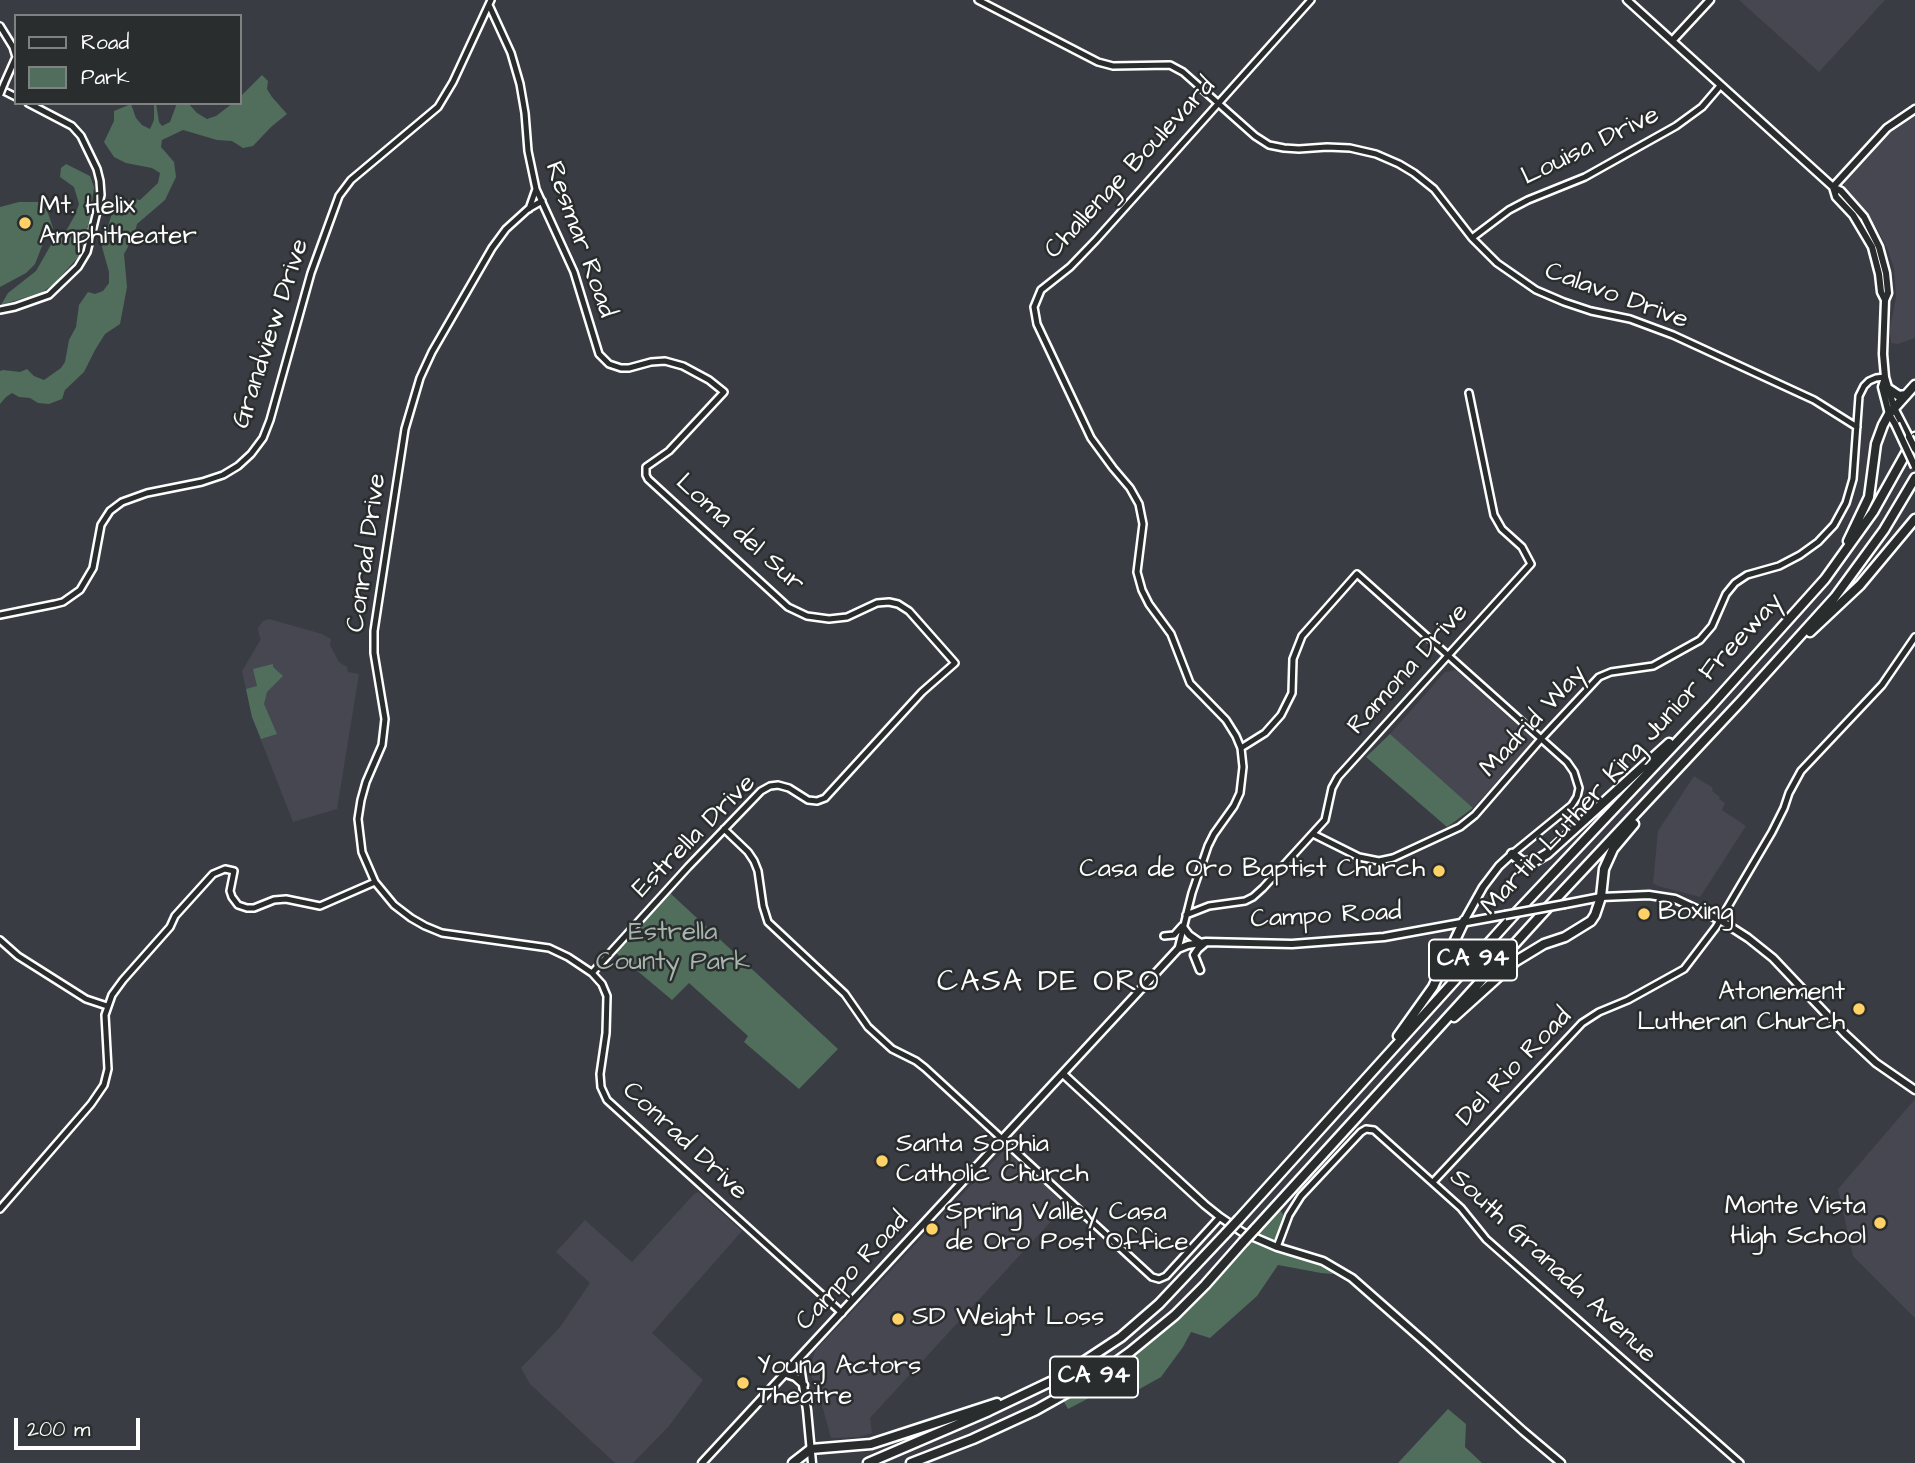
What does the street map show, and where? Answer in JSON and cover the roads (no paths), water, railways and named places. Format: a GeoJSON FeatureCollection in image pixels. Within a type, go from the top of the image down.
{"type":"FeatureCollection","features":[{"type":"Feature","properties":{"kind":"highway"},"geometry":{"type":"LineString","coordinates":[[1832,571],[1869,496],[1876,444],[1892,411],[1915,385]]}},
{"type":"Feature","properties":{"kind":"highway"},"geometry":{"type":"LineString","coordinates":[[1890,390],[1899,396],[1906,395]]}},
{"type":"Feature","properties":{"kind":"highway","name":"Martin Luther King Junior Freeway"},"geometry":{"type":"LineString","coordinates":[[868,1463],[1026,1393],[1080,1364],[1121,1337],[1159,1304],[1514,915],[1711,706],[1832,571],[1873,512],[1915,437]]}},
{"type":"Feature","properties":{"kind":"highway","name":"Martin Luther King Junior Freeway"},"geometry":{"type":"LineString","coordinates":[[911,1463],[973,1439],[1055,1400],[1095,1377],[1175,1315],[1786,652],[1854,573],[1915,478]]}},
{"type":"Feature","properties":{"kind":"highway"},"geometry":{"type":"LineString","coordinates":[[1786,652],[1851,594],[1915,519]]}},
{"type":"Feature","properties":{"kind":"highway"},"geometry":{"type":"LineString","coordinates":[[1512,854],[1526,862],[1535,861],[1548,854],[1711,706]]}},
{"type":"Feature","properties":{"kind":"highway"},"geometry":{"type":"LineString","coordinates":[[1435,1031],[1450,1021],[1516,961],[1591,921],[1601,897],[1604,869],[1613,849],[1709,736]]}},
{"type":"Feature","properties":{"kind":"highway"},"geometry":{"type":"LineString","coordinates":[[1362,1084],[1433,987],[1464,921]]}},
{"type":"Feature","properties":{"kind":"highway"},"geometry":{"type":"LineString","coordinates":[[793,1463],[811,1449],[871,1444],[1026,1393]]}},
{"type":"Feature","properties":{"kind":"highway"},"geometry":{"type":"LineString","coordinates":[[928,1463],[973,1439]]}},
{"type":"Feature","properties":{"kind":"main road"},"geometry":{"type":"LineString","coordinates":[[1627,0],[1859,210],[1879,246],[1887,280],[1884,354],[1885,377],[1890,390],[1892,411]]}},
{"type":"Feature","properties":{"kind":"main road"},"geometry":{"type":"LineString","coordinates":[[1672,41],[1710,0]]}},
{"type":"Feature","properties":{"kind":"main road"},"geometry":{"type":"LineString","coordinates":[[1833,187],[1888,128],[1915,109]]}},
{"type":"Feature","properties":{"kind":"main road"},"geometry":{"type":"LineString","coordinates":[[1833,187],[1836,197],[1862,223],[1879,246]]}},
{"type":"Feature","properties":{"kind":"main road"},"geometry":{"type":"LineString","coordinates":[[1858,221],[1872,247],[1885,300]]}},
{"type":"Feature","properties":{"kind":"main road"},"geometry":{"type":"LineString","coordinates":[[1875,256],[1887,280]]}},
{"type":"Feature","properties":{"kind":"main road"},"geometry":{"type":"LineString","coordinates":[[1885,377],[1881,387],[1915,467]]}},
{"type":"Feature","properties":{"kind":"main road"},"geometry":{"type":"LineString","coordinates":[[1897,422],[1915,449]]}},
{"type":"Feature","properties":{"kind":"main road"},"geometry":{"type":"LineString","coordinates":[[1464,921],[1483,887],[1512,854]]}},
{"type":"Feature","properties":{"kind":"main road","name":"Campo Road"},"geometry":{"type":"LineString","coordinates":[[702,1463],[1178,949],[1203,942],[1292,944],[1412,932],[1601,897],[1648,895],[1675,899],[1720,920],[1748,937],[1773,958],[1876,1063],[1915,1090]]}},
{"type":"Feature","properties":{"kind":"main road"},"geometry":{"type":"LineString","coordinates":[[1184,925],[1189,935],[1203,942],[1194,955],[1200,970]]}},
{"type":"Feature","properties":{"kind":"main road"},"geometry":{"type":"LineString","coordinates":[[1063,1074],[1220,1217],[1242,1232],[1277,1247],[1323,1261],[1352,1278],[1561,1463]]}},
{"type":"Feature","properties":{"kind":"main road"},"geometry":{"type":"LineString","coordinates":[[799,1360],[812,1463]]}},
{"type":"Feature","properties":{"kind":"main road"},"geometry":{"type":"LineString","coordinates":[[786,1374],[796,1377],[804,1385]]}},
{"type":"Feature","properties":{"kind":"street","name":"Calavo Drive"},"geometry":{"type":"LineString","coordinates":[[978,0],[1098,62],[1113,66],[1170,65],[1183,72],[1255,136],[1274,146],[1298,149],[1350,148],[1376,154],[1406,167],[1443,199],[1490,257],[1539,292],[1580,308],[1630,319],[1664,331],[1807,396],[1857,427]]}},
{"type":"Feature","properties":{"kind":"street","name":"Challenge Boulevard"},"geometry":{"type":"LineString","coordinates":[[1241,748],[1226,720],[1190,683],[1171,634],[1142,590],[1137,572],[1143,524],[1139,504],[1130,488],[1091,438],[1037,324],[1034,316],[1035,303],[1041,290],[1070,267],[1096,240],[1311,0]]}},
{"type":"Feature","properties":{"kind":"street","name":"Resmar Road"},"geometry":{"type":"LineString","coordinates":[[490,2],[511,53],[520,84],[527,151],[536,189],[574,272],[599,354],[613,366],[621,368],[651,362],[676,363],[693,370],[724,392],[686,435],[645,470]]}},
{"type":"Feature","properties":{"kind":"street","name":"Grandview Drive"},"geometry":{"type":"LineString","coordinates":[[0,615],[55,604],[80,590],[93,568],[101,525],[110,511],[122,502],[147,493],[223,475],[251,454],[263,438],[271,420],[311,272],[339,196],[351,180],[438,107],[453,82],[490,2]]}},
{"type":"Feature","properties":{"kind":"street"},"geometry":{"type":"LineString","coordinates":[[0,26],[14,50]]}},
{"type":"Feature","properties":{"kind":"street"},"geometry":{"type":"LineString","coordinates":[[0,94],[14,62]]}},
{"type":"Feature","properties":{"kind":"street"},"geometry":{"type":"LineString","coordinates":[[0,75],[9,73]]}},
{"type":"Feature","properties":{"kind":"street","name":"Louisa Drive"},"geometry":{"type":"LineString","coordinates":[[1472,237],[1509,210],[1585,177],[1682,123],[1706,103],[1720,86]]}},
{"type":"Feature","properties":{"kind":"street"},"geometry":{"type":"LineString","coordinates":[[0,310],[50,295],[78,267],[87,252],[101,195],[97,169],[81,135],[72,126],[32,105]]}},
{"type":"Feature","properties":{"kind":"street"},"geometry":{"type":"LineString","coordinates":[[528,209],[536,189]]}},
{"type":"Feature","properties":{"kind":"street","name":"Conrad Drive"},"geometry":{"type":"LineString","coordinates":[[542,201],[528,209],[506,229],[452,314],[422,374],[405,429],[374,631],[374,653],[386,719],[384,737],[361,800],[358,819],[362,852],[375,882],[394,905],[428,927],[442,933],[549,948],[592,973],[602,984],[607,996],[606,1033],[600,1074],[601,1087],[607,1100],[842,1313]]}},
{"type":"Feature","properties":{"kind":"street","name":"Madrid Way"},"geometry":{"type":"LineString","coordinates":[[1313,834],[1359,858],[1374,860],[1393,858],[1468,821],[1599,677],[1611,672],[1654,666],[1692,646],[1709,630],[1726,594],[1735,583],[1800,555],[1824,537],[1839,518],[1849,496],[1854,471],[1858,400],[1862,389],[1872,379],[1885,377]]}},
{"type":"Feature","properties":{"kind":"street","name":"Ramona Drive"},"geometry":{"type":"LineString","coordinates":[[1186,915],[1209,906],[1238,903],[1253,897],[1313,834],[1327,815],[1335,781],[1531,564],[1522,547],[1502,529],[1494,515],[1469,393]]}},
{"type":"Feature","properties":{"kind":"street","name":"Loma del Sur"},"geometry":{"type":"LineString","coordinates":[[645,470],[648,479],[788,607],[807,616],[829,620],[847,617],[881,602],[898,604],[909,611],[955,663]]}},
{"type":"Feature","properties":{"kind":"street"},"geometry":{"type":"LineString","coordinates":[[1178,949],[1208,846],[1240,793],[1241,748],[1265,733],[1282,715],[1292,693],[1293,659],[1302,636],[1357,574],[1572,768],[1578,779],[1578,792],[1570,808],[1512,854]]}},
{"type":"Feature","properties":{"kind":"street","name":"Del Rio Road"},"geometry":{"type":"LineString","coordinates":[[1433,1182],[1582,1023],[1684,969],[1720,920],[1772,832],[1801,771],[1882,685],[1915,636]]}},
{"type":"Feature","properties":{"kind":"street","name":"Estrella Drive"},"geometry":{"type":"LineString","coordinates":[[592,973],[761,791],[773,785],[785,786],[808,800],[817,801],[825,797],[922,692],[955,663]]}},
{"type":"Feature","properties":{"kind":"street"},"geometry":{"type":"LineString","coordinates":[[724,829],[754,861],[764,914],[768,922],[845,994],[867,1027],[887,1046],[925,1068],[1152,1277],[1159,1279],[1166,1276],[1220,1217]]}},
{"type":"Feature","properties":{"kind":"street"},"geometry":{"type":"LineString","coordinates":[[0,1209],[89,1107],[104,1085],[108,1069],[104,1024],[112,995],[170,927],[175,916],[213,874],[225,869],[234,871],[231,894],[244,908],[286,899],[320,906],[375,882]]}},
{"type":"Feature","properties":{"kind":"street"},"geometry":{"type":"LineString","coordinates":[[1164,936],[1176,934],[1184,925]]}},
{"type":"Feature","properties":{"kind":"street"},"geometry":{"type":"LineString","coordinates":[[0,940],[18,957],[86,999],[107,1006]]}},
{"type":"Feature","properties":{"kind":"street","name":"South Granada Avenue"},"geometry":{"type":"LineString","coordinates":[[1277,1247],[1289,1215],[1301,1196],[1361,1132],[1374,1130],[1461,1208],[1486,1239],[1740,1463]]}},
{"type":"Feature","properties":{"kind":"place","name":"Mt. Helix Amphitheater"},"geometry":{"type":"Point","coordinates":[25,223]}},
{"type":"Feature","properties":{"kind":"place","name":"Casa de Oro Baptist Church"},"geometry":{"type":"Point","coordinates":[1439,871]}},
{"type":"Feature","properties":{"kind":"place","name":"Boxing"},"geometry":{"type":"Point","coordinates":[1644,914]}},
{"type":"Feature","properties":{"kind":"place","name":"Atonement Lutheran Church"},"geometry":{"type":"Point","coordinates":[1859,1009]}},
{"type":"Feature","properties":{"kind":"place","name":"Santa Sophia Catholic Church"},"geometry":{"type":"Point","coordinates":[882,1161]}},
{"type":"Feature","properties":{"kind":"place","name":"Monte Vista High School"},"geometry":{"type":"Point","coordinates":[1880,1223]}},
{"type":"Feature","properties":{"kind":"place","name":"Spring Valley Casa de Oro Post Office"},"geometry":{"type":"Point","coordinates":[932,1229]}},
{"type":"Feature","properties":{"kind":"place","name":"SD Weight Loss"},"geometry":{"type":"Point","coordinates":[898,1319]}},
{"type":"Feature","properties":{"kind":"place","name":"Young Actors Theatre"},"geometry":{"type":"Point","coordinates":[743,1383]}},
{"type":"Feature","properties":{"kind":"district","name":"CASA DE ORO"},"geometry":{"type":"Point","coordinates":[1049,984]}},
{"type":"Feature","properties":{"kind":"park label","name":"Estrella County Park"},"geometry":{"type":"Point","coordinates":[673,948]}}]}
